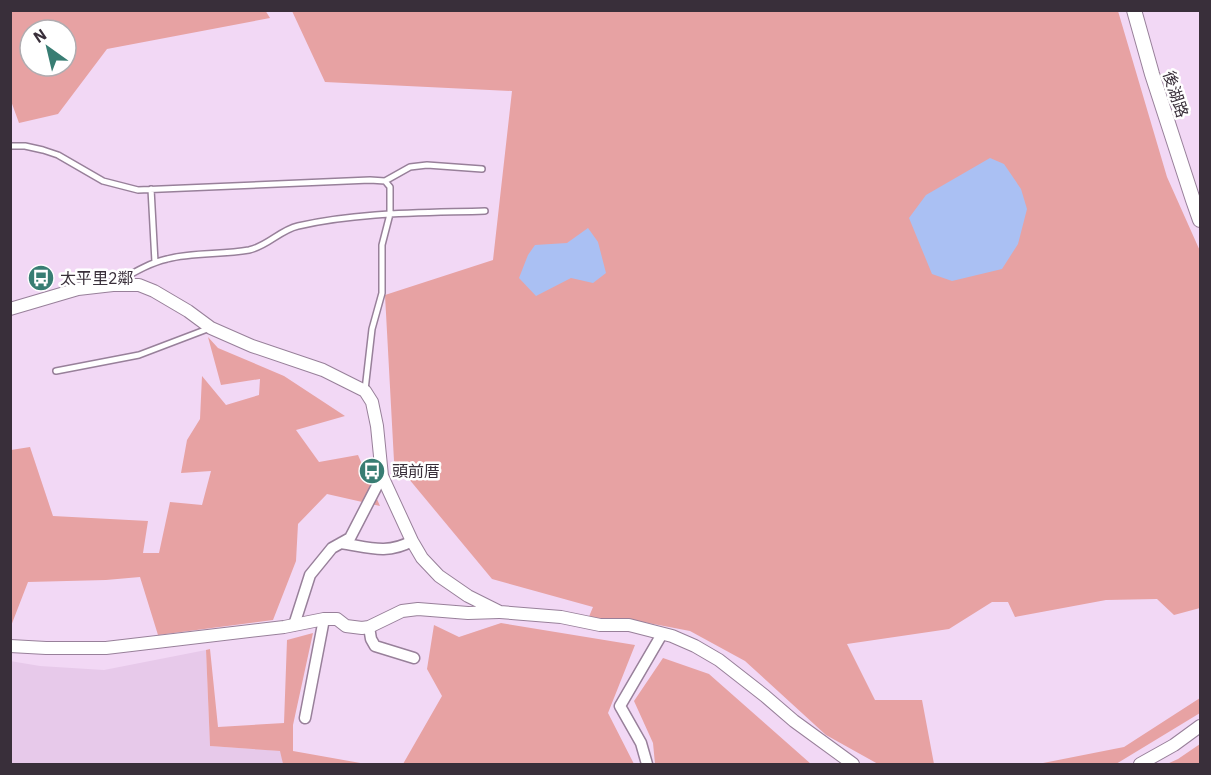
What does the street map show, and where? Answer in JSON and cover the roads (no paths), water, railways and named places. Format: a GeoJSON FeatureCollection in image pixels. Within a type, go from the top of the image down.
{"type":"FeatureCollection","features":[{"type":"Feature","properties":{"kind":"main road","name":"後湖路"},"geometry":{"type":"LineString","coordinates":[[1134,10],[1152,74],[1200,220]]}},
{"type":"Feature","properties":{"kind":"street"},"geometry":{"type":"LineString","coordinates":[[10,309],[78,289],[139,285],[188,311],[211,328],[252,346],[323,370],[365,391],[372,402],[377,426],[382,476],[422,558],[439,576],[468,596],[500,612]]}},
{"type":"Feature","properties":{"kind":"street"},"geometry":{"type":"LineString","coordinates":[[294,625],[310,575],[332,548],[350,537],[382,476]]}},
{"type":"Feature","properties":{"kind":"street"},"geometry":{"type":"LineString","coordinates":[[341,543],[384,550],[403,546],[412,541]]}},
{"type":"Feature","properties":{"kind":"street"},"geometry":{"type":"LineString","coordinates":[[10,646],[106,648],[220,635],[324,619],[337,619],[346,626],[362,628],[369,627],[402,611],[418,609],[468,613],[500,612],[561,617],[600,625],[629,625],[672,636],[719,660],[853,765]]}},
{"type":"Feature","properties":{"kind":"street"},"geometry":{"type":"LineString","coordinates":[[305,718],[324,619]]}},
{"type":"Feature","properties":{"kind":"street"},"geometry":{"type":"LineString","coordinates":[[369,627],[375,646],[414,658]]}},
{"type":"Feature","properties":{"kind":"street"},"geometry":{"type":"LineString","coordinates":[[648,765],[641,743],[620,705],[662,634]]}},
{"type":"Feature","properties":{"kind":"street"},"geometry":{"type":"LineString","coordinates":[[1140,765],[1174,746],[1200,726]]}},
{"type":"Feature","properties":{"kind":"lane"},"geometry":{"type":"LineString","coordinates":[[10,146],[25,146],[58,155],[103,181],[138,190],[385,181],[410,166],[482,169]]}},
{"type":"Feature","properties":{"kind":"lane"},"geometry":{"type":"LineString","coordinates":[[365,391],[372,329],[382,293],[382,245],[390,214],[390,187],[385,181]]}},
{"type":"Feature","properties":{"kind":"lane"},"geometry":{"type":"LineString","coordinates":[[151,189],[155,262]]}},
{"type":"Feature","properties":{"kind":"lane"},"geometry":{"type":"LineString","coordinates":[[113,285],[155,262],[170,258],[248,250],[262,246],[294,227],[324,221],[390,214],[485,211]]}},
{"type":"Feature","properties":{"kind":"lane"},"geometry":{"type":"LineString","coordinates":[[56,371],[139,355],[211,328]]}},
{"type":"Feature","properties":{"kind":"water"},"geometry":{"type":"Polygon","coordinates":[[[990,158],[1004,164],[1021,189],[1027,209],[1018,244],[1002,269],[952,281],[932,274],[909,218],[926,195],[990,158]]]}},
{"type":"Feature","properties":{"kind":"water"},"geometry":{"type":"Polygon","coordinates":[[[588,228],[598,242],[606,273],[593,283],[571,278],[536,296],[519,278],[528,255],[535,245],[567,243],[588,228]]]}},
{"type":"Feature","properties":{"kind":"place","name":"太平里2鄰"},"geometry":{"type":"Point","coordinates":[41,278]}},
{"type":"Feature","properties":{"kind":"place","name":"頭前厝"},"geometry":{"type":"Point","coordinates":[372,471]}}]}
